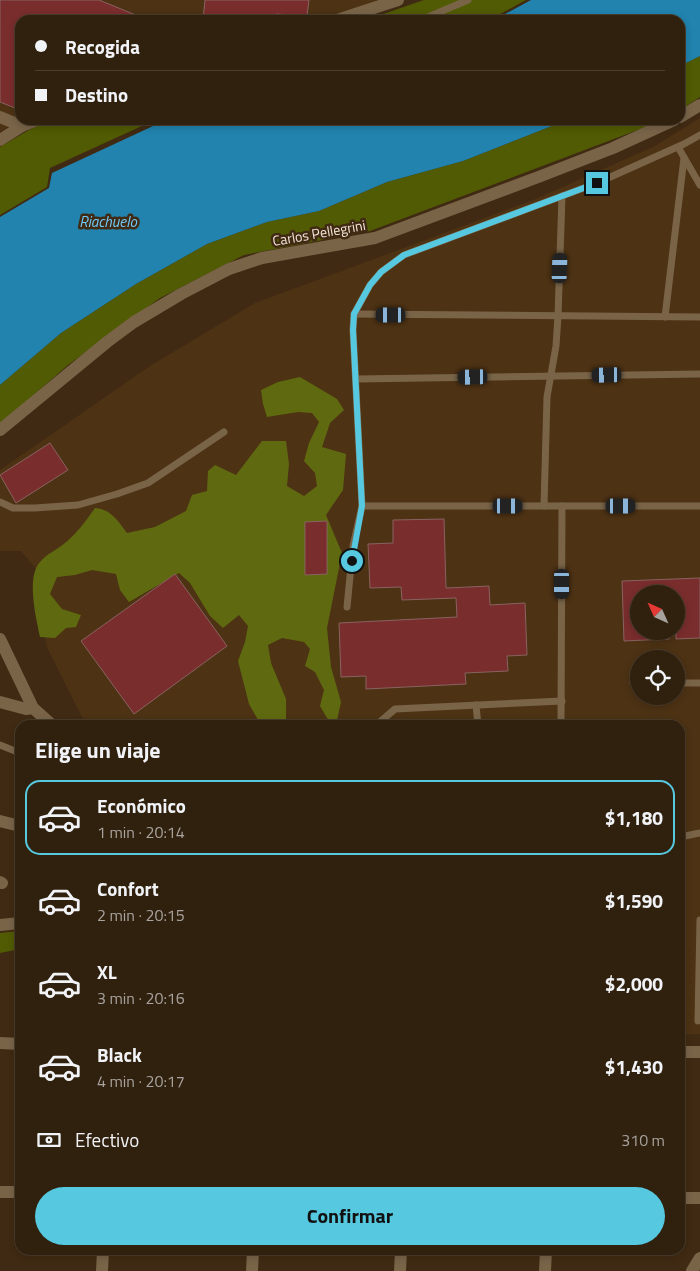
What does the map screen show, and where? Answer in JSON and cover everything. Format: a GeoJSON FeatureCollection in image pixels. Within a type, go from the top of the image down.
{"type":"FeatureCollection","features":[{"type":"Feature","properties":{"kind":"street"},"geometry":{"type":"LineString","coordinates":[[352,15],[398,0]]}},
{"type":"Feature","properties":{"kind":"street"},"geometry":{"type":"LineString","coordinates":[[685,114],[700,106]]}},
{"type":"Feature","properties":{"kind":"street"},"geometry":{"type":"LineString","coordinates":[[0,117],[15,123]]}},
{"type":"Feature","properties":{"kind":"street","name":"Carlos Pellegrini"},"geometry":{"type":"LineString","coordinates":[[0,430],[94,352],[134,322],[181,294],[229,269],[262,258],[375,238],[613,148],[663,125]]}},
{"type":"Feature","properties":{"kind":"street"},"geometry":{"type":"LineString","coordinates":[[0,140],[22,126]]}},
{"type":"Feature","properties":{"kind":"street"},"geometry":{"type":"LineString","coordinates":[[0,639],[33,708],[46,720]]}},
{"type":"Feature","properties":{"kind":"street"},"geometry":{"type":"LineString","coordinates":[[0,702],[26,709],[33,708]]}},
{"type":"Feature","properties":{"kind":"street"},"geometry":{"type":"LineString","coordinates":[[0,821],[15,825]]}},
{"type":"Feature","properties":{"kind":"street"},"geometry":{"type":"LineString","coordinates":[[0,925],[15,924]]}},
{"type":"Feature","properties":{"kind":"street"},"geometry":{"type":"LineString","coordinates":[[0,1043],[15,1044]]}},
{"type":"Feature","properties":{"kind":"street"},"geometry":{"type":"LineString","coordinates":[[685,1052],[700,1052]]}},
{"type":"Feature","properties":{"kind":"street"},"geometry":{"type":"LineString","coordinates":[[0,1192],[15,1192]]}},
{"type":"Feature","properties":{"kind":"street"},"geometry":{"type":"LineString","coordinates":[[685,1198],[700,1198]]}},
{"type":"Feature","properties":{"kind":"street"},"geometry":{"type":"LineString","coordinates":[[102,1271],[103,1255]]}},
{"type":"Feature","properties":{"kind":"street"},"geometry":{"type":"LineString","coordinates":[[252,1255],[252,1271]]}},
{"type":"Feature","properties":{"kind":"street"},"geometry":{"type":"LineString","coordinates":[[400,1271],[401,1255]]}},
{"type":"Feature","properties":{"kind":"street"},"geometry":{"type":"LineString","coordinates":[[545,1271],[546,1255]]}},
{"type":"Feature","properties":{"kind":"street"},"geometry":{"type":"LineString","coordinates":[[692,1271],[700,1258]]}},
{"type":"Feature","properties":{"kind":"lane"},"geometry":{"type":"LineString","coordinates":[[433,15],[468,0]]}},
{"type":"Feature","properties":{"kind":"lane"},"geometry":{"type":"LineString","coordinates":[[347,608],[354,546],[362,506],[353,330],[354,314],[370,285],[381,272],[404,255],[597,183],[678,147],[700,135]]}},
{"type":"Feature","properties":{"kind":"lane"},"geometry":{"type":"LineString","coordinates":[[678,147],[700,184]]}},
{"type":"Feature","properties":{"kind":"lane"},"geometry":{"type":"LineString","coordinates":[[666,317],[684,158]]}},
{"type":"Feature","properties":{"kind":"lane"},"geometry":{"type":"LineString","coordinates":[[544,506],[547,397],[556,346],[562,196]]}},
{"type":"Feature","properties":{"kind":"lane"},"geometry":{"type":"LineString","coordinates":[[354,314],[700,317]]}},
{"type":"Feature","properties":{"kind":"lane"},"geometry":{"type":"LineString","coordinates":[[356,378],[700,374]]}},
{"type":"Feature","properties":{"kind":"lane"},"geometry":{"type":"LineString","coordinates":[[0,502],[13,508],[78,506],[117,494],[148,483],[224,432]]}},
{"type":"Feature","properties":{"kind":"lane"},"geometry":{"type":"LineString","coordinates":[[362,506],[700,506]]}},
{"type":"Feature","properties":{"kind":"lane"},"geometry":{"type":"LineString","coordinates":[[561,720],[562,506]]}},
{"type":"Feature","properties":{"kind":"lane"},"geometry":{"type":"LineString","coordinates":[[685,683],[700,683]]}},
{"type":"Feature","properties":{"kind":"lane"},"geometry":{"type":"LineString","coordinates":[[382,720],[395,709],[562,701]]}},
{"type":"Feature","properties":{"kind":"lane"},"geometry":{"type":"LineString","coordinates":[[476,705],[478,720]]}},
{"type":"Feature","properties":{"kind":"lane"},"geometry":{"type":"LineString","coordinates":[[0,745],[15,751]]}},
{"type":"Feature","properties":{"kind":"lane"},"geometry":{"type":"LineString","coordinates":[[685,836],[700,833]]}},
{"type":"Feature","properties":{"kind":"lane"},"geometry":{"type":"LineString","coordinates":[[698,1021],[700,920]]}},
{"type":"Feature","properties":{"kind":"shaded area"},"geometry":{"type":"Polygon","coordinates":[[[0,0],[381,0],[332,15],[15,15],[15,123],[0,132],[0,0]]]}},
{"type":"Feature","properties":{"kind":"shaded area"},"geometry":{"type":"Polygon","coordinates":[[[700,118],[700,1034],[685,1035],[685,720],[84,720],[47,647],[36,599],[43,577],[21,551],[0,551],[0,470],[150,366],[255,303],[533,200],[655,146],[700,118]]]}},
{"type":"Feature","properties":{"kind":"green space"},"geometry":{"type":"Polygon","coordinates":[[[424,0],[526,0],[498,15],[380,15],[424,0]]]}},
{"type":"Feature","properties":{"kind":"green space"},"geometry":{"type":"Polygon","coordinates":[[[700,56],[700,97],[685,107],[685,64],[700,56]]]}},
{"type":"Feature","properties":{"kind":"green space"},"geometry":{"type":"Polygon","coordinates":[[[40,125],[144,125],[50,168],[47,187],[0,215],[0,147],[40,125]]]}},
{"type":"Feature","properties":{"kind":"green space"},"geometry":{"type":"Polygon","coordinates":[[[554,125],[651,125],[370,231],[244,255],[160,298],[68,365],[0,424],[0,385],[61,333],[136,284],[207,244],[267,222],[319,211],[387,182],[463,161],[554,125]]]}},
{"type":"Feature","properties":{"kind":"green space"},"geometry":{"type":"Polygon","coordinates":[[[300,377],[337,399],[344,410],[330,423],[322,447],[346,454],[343,490],[326,515],[342,553],[327,628],[331,667],[341,702],[337,720],[327,718],[320,706],[324,690],[315,672],[305,666],[310,649],[304,642],[282,638],[268,645],[271,663],[286,699],[286,720],[258,720],[249,704],[238,661],[245,642],[248,626],[239,615],[223,628],[210,616],[190,583],[179,573],[129,602],[120,590],[116,574],[92,570],[75,575],[57,577],[50,594],[62,609],[81,615],[76,627],[66,628],[55,638],[40,637],[33,598],[36,569],[42,559],[73,535],[95,508],[110,513],[127,533],[155,527],[186,511],[192,495],[207,491],[208,471],[215,465],[236,475],[262,441],[286,441],[289,464],[287,486],[304,496],[317,486],[315,473],[304,461],[309,443],[319,422],[312,413],[298,412],[267,417],[261,390],[278,382],[300,377]]]}},
{"type":"Feature","properties":{"kind":"green space"},"geometry":{"type":"Polygon","coordinates":[[[15,932],[15,950],[0,953],[0,933],[15,932]]]}},
{"type":"Feature","properties":{"kind":"water"},"geometry":{"type":"Polygon","coordinates":[[[531,0],[700,0],[700,56],[685,64],[685,15],[503,15],[531,0]]]}},
{"type":"Feature","properties":{"kind":"water","name":"Riachuelo"},"geometry":{"type":"Polygon","coordinates":[[[155,125],[554,125],[463,161],[387,182],[319,211],[267,222],[207,244],[136,284],[61,333],[0,385],[0,217],[49,188],[52,173],[155,125]]]}},
{"type":"Feature","properties":{"kind":"building"},"geometry":{"type":"Polygon","coordinates":[[[0,0],[99,0],[136,15],[15,15],[15,108],[0,102],[0,0]]]}},
{"type":"Feature","properties":{"kind":"building"},"geometry":{"type":"Polygon","coordinates":[[[205,0],[309,0],[307,15],[204,15],[205,0]]]}},
{"type":"Feature","properties":{"kind":"building"},"geometry":{"type":"Polygon","coordinates":[[[50,443],[68,470],[16,503],[0,475],[50,443]]]}},
{"type":"Feature","properties":{"kind":"building"},"geometry":{"type":"Polygon","coordinates":[[[444,519],[446,588],[489,586],[490,605],[525,603],[527,655],[507,656],[508,671],[465,673],[466,684],[366,689],[366,676],[341,677],[339,623],[457,617],[456,598],[402,600],[401,587],[370,588],[368,544],[393,543],[393,520],[444,519]]]}},
{"type":"Feature","properties":{"kind":"building"},"geometry":{"type":"Polygon","coordinates":[[[327,521],[327,574],[305,575],[305,522],[327,521]]]}},
{"type":"Feature","properties":{"kind":"building"},"geometry":{"type":"Polygon","coordinates":[[[175,574],[227,646],[134,714],[81,641],[175,574]]]}},
{"type":"Feature","properties":{"kind":"building"},"geometry":{"type":"Polygon","coordinates":[[[700,578],[700,638],[685,639],[685,585],[630,585],[630,640],[646,640],[624,641],[622,581],[700,578]]]}},
{"type":"Feature","properties":{"kind":"route"},"geometry":{"type":"LineString","coordinates":[[352,561],[362,506],[353,330],[354,314],[370,285],[381,272],[404,255],[597,183]]}}]}
